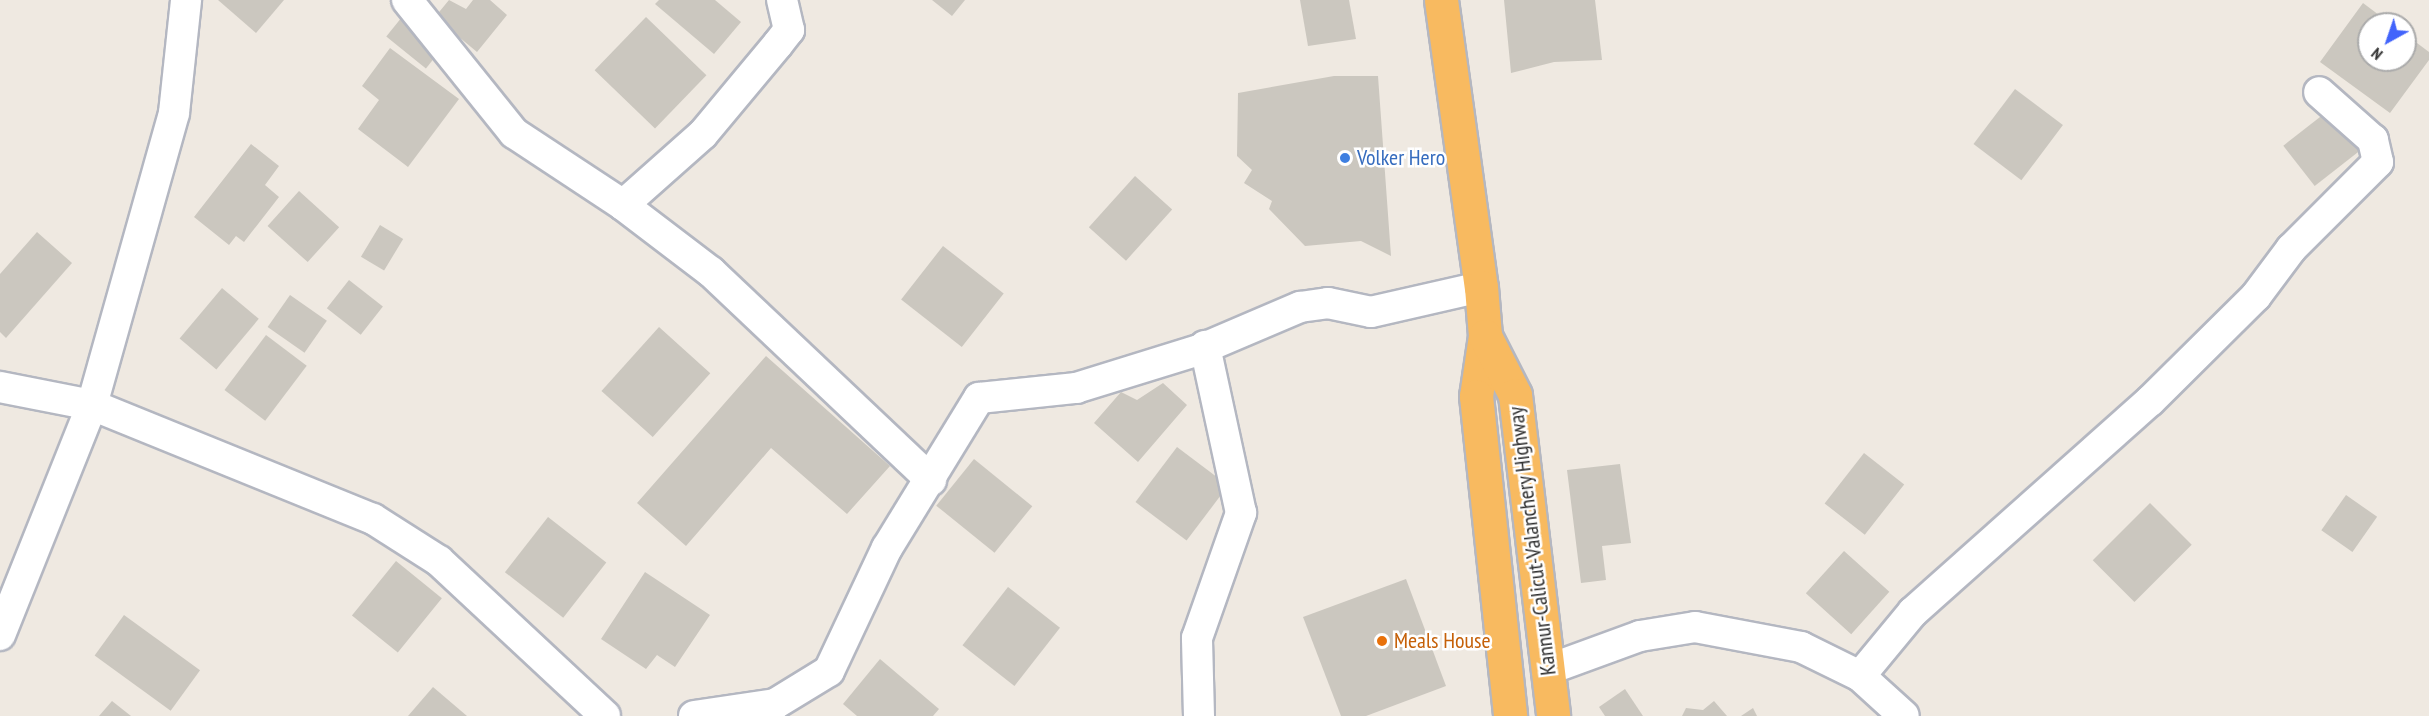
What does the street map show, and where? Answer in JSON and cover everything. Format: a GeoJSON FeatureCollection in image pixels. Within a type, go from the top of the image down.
{"type":"FeatureCollection","features":[{"type":"Feature","properties":{"kind":"highway","name":"Kannur-Calicut-Valanchery Highway"},"geometry":{"type":"LineString","coordinates":[[1441,0],[1481,287],[1485,336],[1476,396],[1508,700]]}},
{"type":"Feature","properties":{"kind":"highway","name":"Kannur-Calicut-Valanchery Highway"},"geometry":{"type":"LineString","coordinates":[[1485,336],[1515,395],[1553,716]]}},
{"type":"Feature","properties":{"kind":"highway"},"geometry":{"type":"LineString","coordinates":[[1508,700],[1547,670]]}},
{"type":"Feature","properties":{"kind":"street"},"geometry":{"type":"LineString","coordinates":[[0,635],[92,405],[174,114],[186,0]]}},
{"type":"Feature","properties":{"kind":"street"},"geometry":{"type":"LineString","coordinates":[[407,0],[514,133],[623,205],[711,272],[931,480]]}},
{"type":"Feature","properties":{"kind":"street"},"geometry":{"type":"LineString","coordinates":[[623,205],[703,134],[789,30],[782,0]]}},
{"type":"Feature","properties":{"kind":"street"},"geometry":{"type":"LineString","coordinates":[[1860,676],[1913,612],[2150,401],[2256,296],[2291,249],[2378,162],[2373,140],[2319,92]]}},
{"type":"Feature","properties":{"kind":"street"},"geometry":{"type":"LineString","coordinates":[[694,716],[775,704],[829,671],[887,548],[979,399],[1076,388],[1205,346],[1300,307],[1328,303],[1371,312],[1481,287]]}},
{"type":"Feature","properties":{"kind":"street"},"geometry":{"type":"LineString","coordinates":[[1199,716],[1197,638],[1241,513],[1205,346]]}},
{"type":"Feature","properties":{"kind":"street"},"geometry":{"type":"LineString","coordinates":[[0,387],[92,405],[373,519],[439,561],[605,716]]}},
{"type":"Feature","properties":{"kind":"street"},"geometry":{"type":"LineString","coordinates":[[1547,670],[1640,636],[1695,627],[1801,647],[1860,676],[1904,716]]}},
{"type":"Feature","properties":{"kind":"building"},"geometry":{"type":"Polygon","coordinates":[[[218,0],[284,0],[256,33],[218,0]]]}},
{"type":"Feature","properties":{"kind":"building"},"geometry":{"type":"Polygon","coordinates":[[[449,0],[466,9],[473,0],[490,0],[507,15],[477,52],[435,17],[449,0]]]}},
{"type":"Feature","properties":{"kind":"building"},"geometry":{"type":"Polygon","coordinates":[[[659,0],[715,0],[741,22],[714,54],[655,4],[659,0]]]}},
{"type":"Feature","properties":{"kind":"building"},"geometry":{"type":"Polygon","coordinates":[[[932,0],[965,0],[952,16],[932,0]]]}},
{"type":"Feature","properties":{"kind":"building"},"geometry":{"type":"Polygon","coordinates":[[[1300,0],[1349,0],[1356,39],[1308,46],[1300,0]]]}},
{"type":"Feature","properties":{"kind":"building"},"geometry":{"type":"Polygon","coordinates":[[[1504,0],[1595,0],[1602,60],[1554,62],[1511,73],[1504,0]]]}},
{"type":"Feature","properties":{"kind":"building"},"geometry":{"type":"Polygon","coordinates":[[[2363,3],[2375,12],[2357,12],[2357,72],[2417,72],[2417,43],[2429,52],[2429,60],[2390,113],[2320,62],[2363,3]]]}},
{"type":"Feature","properties":{"kind":"building"},"geometry":{"type":"Polygon","coordinates":[[[402,17],[442,49],[426,69],[386,36],[402,17]]]}},
{"type":"Feature","properties":{"kind":"building"},"geometry":{"type":"Polygon","coordinates":[[[646,17],[706,75],[655,129],[595,70],[646,17]]]}},
{"type":"Feature","properties":{"kind":"building"},"geometry":{"type":"Polygon","coordinates":[[[390,48],[459,99],[408,167],[358,129],[379,100],[362,86],[390,48]]]}},
{"type":"Feature","properties":{"kind":"building"},"geometry":{"type":"Polygon","coordinates":[[[1334,76],[1378,76],[1391,256],[1361,241],[1305,246],[1269,209],[1272,201],[1244,183],[1252,170],[1237,156],[1238,93],[1334,76]]]}},
{"type":"Feature","properties":{"kind":"building"},"geometry":{"type":"Polygon","coordinates":[[[2015,89],[2063,125],[2021,180],[1973,144],[2015,89]]]}},
{"type":"Feature","properties":{"kind":"building"},"geometry":{"type":"Polygon","coordinates":[[[2329,110],[2360,150],[2315,186],[2283,146],[2329,110]]]}},
{"type":"Feature","properties":{"kind":"building"},"geometry":{"type":"Polygon","coordinates":[[[251,144],[279,166],[265,185],[279,197],[244,242],[236,236],[229,245],[194,217],[251,144]]]}},
{"type":"Feature","properties":{"kind":"building"},"geometry":{"type":"Polygon","coordinates":[[[1135,176],[1172,209],[1126,261],[1089,227],[1135,176]]]}},
{"type":"Feature","properties":{"kind":"building"},"geometry":{"type":"Polygon","coordinates":[[[299,191],[339,227],[308,262],[268,226],[299,191]]]}},
{"type":"Feature","properties":{"kind":"building"},"geometry":{"type":"Polygon","coordinates":[[[380,225],[403,239],[384,271],[361,257],[380,225]]]}},
{"type":"Feature","properties":{"kind":"building"},"geometry":{"type":"Polygon","coordinates":[[[37,232],[72,263],[6,338],[0,332],[0,274],[37,232]]]}},
{"type":"Feature","properties":{"kind":"building"},"geometry":{"type":"Polygon","coordinates":[[[943,246],[1004,293],[962,347],[901,300],[943,246]]]}},
{"type":"Feature","properties":{"kind":"building"},"geometry":{"type":"Polygon","coordinates":[[[349,280],[383,306],[361,335],[327,308],[349,280]]]}},
{"type":"Feature","properties":{"kind":"building"},"geometry":{"type":"Polygon","coordinates":[[[222,288],[259,319],[216,369],[180,339],[222,288]]]}},
{"type":"Feature","properties":{"kind":"building"},"geometry":{"type":"Polygon","coordinates":[[[290,295],[327,321],[304,353],[268,327],[290,295]]]}},
{"type":"Feature","properties":{"kind":"building"},"geometry":{"type":"Polygon","coordinates":[[[659,327],[710,373],[653,437],[601,391],[659,327]]]}},
{"type":"Feature","properties":{"kind":"building"},"geometry":{"type":"Polygon","coordinates":[[[266,335],[307,366],[265,421],[224,390],[266,335]]]}},
{"type":"Feature","properties":{"kind":"building"},"geometry":{"type":"Polygon","coordinates":[[[766,356],[890,466],[847,514],[771,448],[686,546],[637,503],[766,356]]]}},
{"type":"Feature","properties":{"kind":"building"},"geometry":{"type":"Polygon","coordinates":[[[1163,383],[1187,405],[1138,462],[1094,423],[1121,392],[1137,400],[1163,383]]]}},
{"type":"Feature","properties":{"kind":"building"},"geometry":{"type":"Polygon","coordinates":[[[1177,447],[1228,486],[1187,541],[1135,502],[1177,447]]]}},
{"type":"Feature","properties":{"kind":"building"},"geometry":{"type":"Polygon","coordinates":[[[1864,453],[1904,484],[1865,535],[1825,503],[1864,453]]]}},
{"type":"Feature","properties":{"kind":"building"},"geometry":{"type":"Polygon","coordinates":[[[974,459],[1032,506],[995,553],[936,506],[974,459]]]}},
{"type":"Feature","properties":{"kind":"building"},"geometry":{"type":"Polygon","coordinates":[[[1620,464],[1631,543],[1602,546],[1606,580],[1581,583],[1567,470],[1620,464]]]}},
{"type":"Feature","properties":{"kind":"building"},"geometry":{"type":"Polygon","coordinates":[[[2346,495],[2377,517],[2352,552],[2321,530],[2346,495]]]}},
{"type":"Feature","properties":{"kind":"building"},"geometry":{"type":"Polygon","coordinates":[[[2150,503],[2192,545],[2134,602],[2093,560],[2150,503]]]}},
{"type":"Feature","properties":{"kind":"building"},"geometry":{"type":"Polygon","coordinates":[[[548,517],[606,563],[563,618],[505,572],[548,517]]]}},
{"type":"Feature","properties":{"kind":"building"},"geometry":{"type":"Polygon","coordinates":[[[1844,551],[1889,592],[1851,634],[1806,593],[1844,551]]]}},
{"type":"Feature","properties":{"kind":"building"},"geometry":{"type":"Polygon","coordinates":[[[396,561],[442,598],[398,653],[352,615],[396,561]]]}},
{"type":"Feature","properties":{"kind":"building"},"geometry":{"type":"Polygon","coordinates":[[[645,572],[710,615],[675,667],[657,655],[646,669],[601,639],[645,572]]]}},
{"type":"Feature","properties":{"kind":"building"},"geometry":{"type":"Polygon","coordinates":[[[1406,579],[1446,686],[1366,716],[1341,716],[1303,617],[1406,579]]]}},
{"type":"Feature","properties":{"kind":"building"},"geometry":{"type":"Polygon","coordinates":[[[1008,587],[1060,628],[1014,686],[962,645],[1008,587]]]}},
{"type":"Feature","properties":{"kind":"building"},"geometry":{"type":"Polygon","coordinates":[[[124,615],[200,670],[171,711],[95,655],[124,615]]]}},
{"type":"Feature","properties":{"kind":"building"},"geometry":{"type":"Polygon","coordinates":[[[880,659],[939,709],[933,716],[857,716],[843,704],[880,659]]]}},
{"type":"Feature","properties":{"kind":"building"},"geometry":{"type":"Polygon","coordinates":[[[433,687],[467,716],[408,716],[433,687]]]}},
{"type":"Feature","properties":{"kind":"building"},"geometry":{"type":"Polygon","coordinates":[[[1625,689],[1643,716],[1605,716],[1599,707],[1625,689]]]}},
{"type":"Feature","properties":{"kind":"building"},"geometry":{"type":"Polygon","coordinates":[[[112,701],[131,716],[99,716],[112,701]]]}},
{"type":"Feature","properties":{"kind":"building"},"geometry":{"type":"Polygon","coordinates":[[[1714,701],[1727,716],[1682,716],[1686,708],[1703,710],[1714,701]]]}},
{"type":"Feature","properties":{"kind":"building"},"geometry":{"type":"Polygon","coordinates":[[[1753,708],[1757,716],[1741,716],[1753,708]]]}},
{"type":"Feature","properties":{"kind":"place","name":"Volker Hero"},"geometry":{"type":"Point","coordinates":[1345,158]}},
{"type":"Feature","properties":{"kind":"place","name":"Meals House"},"geometry":{"type":"Point","coordinates":[1382,641]}}]}
